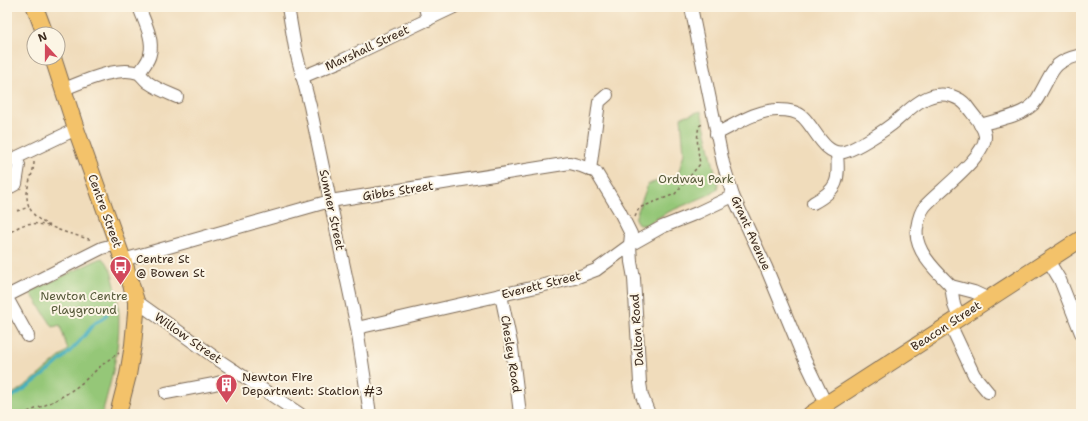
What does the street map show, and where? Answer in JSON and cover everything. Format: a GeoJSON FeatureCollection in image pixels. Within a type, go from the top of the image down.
{"type":"FeatureCollection","features":[{"type":"Feature","properties":{"kind":"main road"},"geometry":{"type":"LineString","coordinates":[[35,7],[42,26]]}},
{"type":"Feature","properties":{"kind":"main road","name":"Centre Street"},"geometry":{"type":"LineString","coordinates":[[56,66],[76,130],[123,260],[136,301],[133,345],[128,375],[118,414]]}},
{"type":"Feature","properties":{"kind":"main road","name":"Beacon Street"},"geometry":{"type":"LineString","coordinates":[[811,414],[1081,239]]}},
{"type":"Feature","properties":{"kind":"street"},"geometry":{"type":"LineString","coordinates":[[139,7],[149,32],[151,53],[139,73]]}},
{"type":"Feature","properties":{"kind":"street","name":"Sumner Street"},"geometry":{"type":"LineString","coordinates":[[288,7],[357,328],[370,414]]}},
{"type":"Feature","properties":{"kind":"street"},"geometry":{"type":"LineString","coordinates":[[425,7],[428,20]]}},
{"type":"Feature","properties":{"kind":"street","name":"Marshall Street"},"geometry":{"type":"LineString","coordinates":[[302,77],[343,60],[454,7]]}},
{"type":"Feature","properties":{"kind":"street","name":"Grant Avenue"},"geometry":{"type":"LineString","coordinates":[[690,7],[716,134],[723,163],[734,196],[766,267],[802,354],[826,404]]}},
{"type":"Feature","properties":{"kind":"street"},"geometry":{"type":"LineString","coordinates":[[980,125],[1023,112],[1031,107],[1037,100],[1051,71],[1067,58],[1081,55]]}},
{"type":"Feature","properties":{"kind":"street"},"geometry":{"type":"LineString","coordinates":[[64,89],[106,74],[122,72],[139,73],[149,83],[177,97]]}},
{"type":"Feature","properties":{"kind":"street"},"geometry":{"type":"LineString","coordinates":[[716,134],[758,114],[778,110],[788,111],[803,117],[826,146],[832,151],[837,153],[845,152],[885,129],[916,104],[936,95],[946,94],[962,100],[980,125],[985,136],[983,144],[964,170],[925,206],[919,216],[916,230],[918,243],[927,260],[951,286],[974,292],[989,299]]}},
{"type":"Feature","properties":{"kind":"street"},"geometry":{"type":"LineString","coordinates":[[590,170],[599,102],[607,95]]}},
{"type":"Feature","properties":{"kind":"street"},"geometry":{"type":"LineString","coordinates":[[11,160],[76,130]]}},
{"type":"Feature","properties":{"kind":"street"},"geometry":{"type":"LineString","coordinates":[[813,203],[824,197],[834,188],[838,175],[837,153]]}},
{"type":"Feature","properties":{"kind":"street"},"geometry":{"type":"LineString","coordinates":[[7,189],[16,184],[19,165],[11,160]]}},
{"type":"Feature","properties":{"kind":"street","name":"Gibbs Street"},"geometry":{"type":"LineString","coordinates":[[123,260],[330,201],[570,163],[596,172],[626,223],[631,234],[630,246]]}},
{"type":"Feature","properties":{"kind":"street","name":"Everett Street"},"geometry":{"type":"LineString","coordinates":[[357,328],[576,278],[596,270],[630,246],[662,227],[734,196]]}},
{"type":"Feature","properties":{"kind":"street"},"geometry":{"type":"LineString","coordinates":[[28,336],[7,297],[102,248],[117,244]]}},
{"type":"Feature","properties":{"kind":"street","name":"Dalton Road"},"geometry":{"type":"LineString","coordinates":[[630,246],[634,278],[640,383],[642,396],[649,414]]}},
{"type":"Feature","properties":{"kind":"street"},"geometry":{"type":"LineString","coordinates":[[1048,260],[1060,280],[1081,333]]}},
{"type":"Feature","properties":{"kind":"street"},"geometry":{"type":"LineString","coordinates":[[951,286],[955,321],[974,375],[988,392]]}},
{"type":"Feature","properties":{"kind":"street","name":"Chesley Road"},"geometry":{"type":"LineString","coordinates":[[501,295],[512,348],[520,414]]}},
{"type":"Feature","properties":{"kind":"street","name":"Willow Street"},"geometry":{"type":"LineString","coordinates":[[136,301],[235,371],[300,414]]}},
{"type":"Feature","properties":{"kind":"street"},"geometry":{"type":"LineString","coordinates":[[166,393],[228,380],[235,371]]}},
{"type":"Feature","properties":{"kind":"path"},"geometry":{"type":"LineString","coordinates":[[633,220],[639,208],[675,194],[700,164],[697,133],[699,126],[704,123]]}},
{"type":"Feature","properties":{"kind":"path"},"geometry":{"type":"LineString","coordinates":[[30,151],[34,163],[27,190],[27,202],[32,213],[49,226]]}},
{"type":"Feature","properties":{"kind":"path"},"geometry":{"type":"LineString","coordinates":[[18,211],[29,206]]}},
{"type":"Feature","properties":{"kind":"path"},"geometry":{"type":"LineString","coordinates":[[7,235],[16,228],[30,223],[49,226],[95,241]]}},
{"type":"Feature","properties":{"kind":"path"},"geometry":{"type":"LineString","coordinates":[[22,414],[61,398],[78,386],[109,358],[133,345]]}},
{"type":"Feature","properties":{"kind":"green space","name":"Ordway Park"},"geometry":{"type":"Polygon","coordinates":[[[701,111],[718,185],[717,189],[713,193],[666,213],[646,225],[639,225],[635,219],[648,184],[678,175],[684,153],[681,117],[701,111]]]}},
{"type":"Feature","properties":{"kind":"green space","name":"Newton Centre Playground"},"geometry":{"type":"Polygon","coordinates":[[[102,258],[108,264],[112,273],[119,315],[119,332],[111,381],[102,414],[7,414],[7,398],[33,380],[68,350],[60,325],[53,327],[30,292],[102,258]]]}},
{"type":"Feature","properties":{"kind":"waterway"},"geometry":{"type":"LineString","coordinates":[[7,400],[54,366],[72,350],[95,323],[103,319],[107,314]]}},
{"type":"Feature","properties":{"kind":"place","name":"Centre St @ Bowen St"},"geometry":{"type":"Point","coordinates":[121,286]}},
{"type":"Feature","properties":{"kind":"place","name":"Newton Fire Department: Station #3"},"geometry":{"type":"Point","coordinates":[226,404]}}]}
